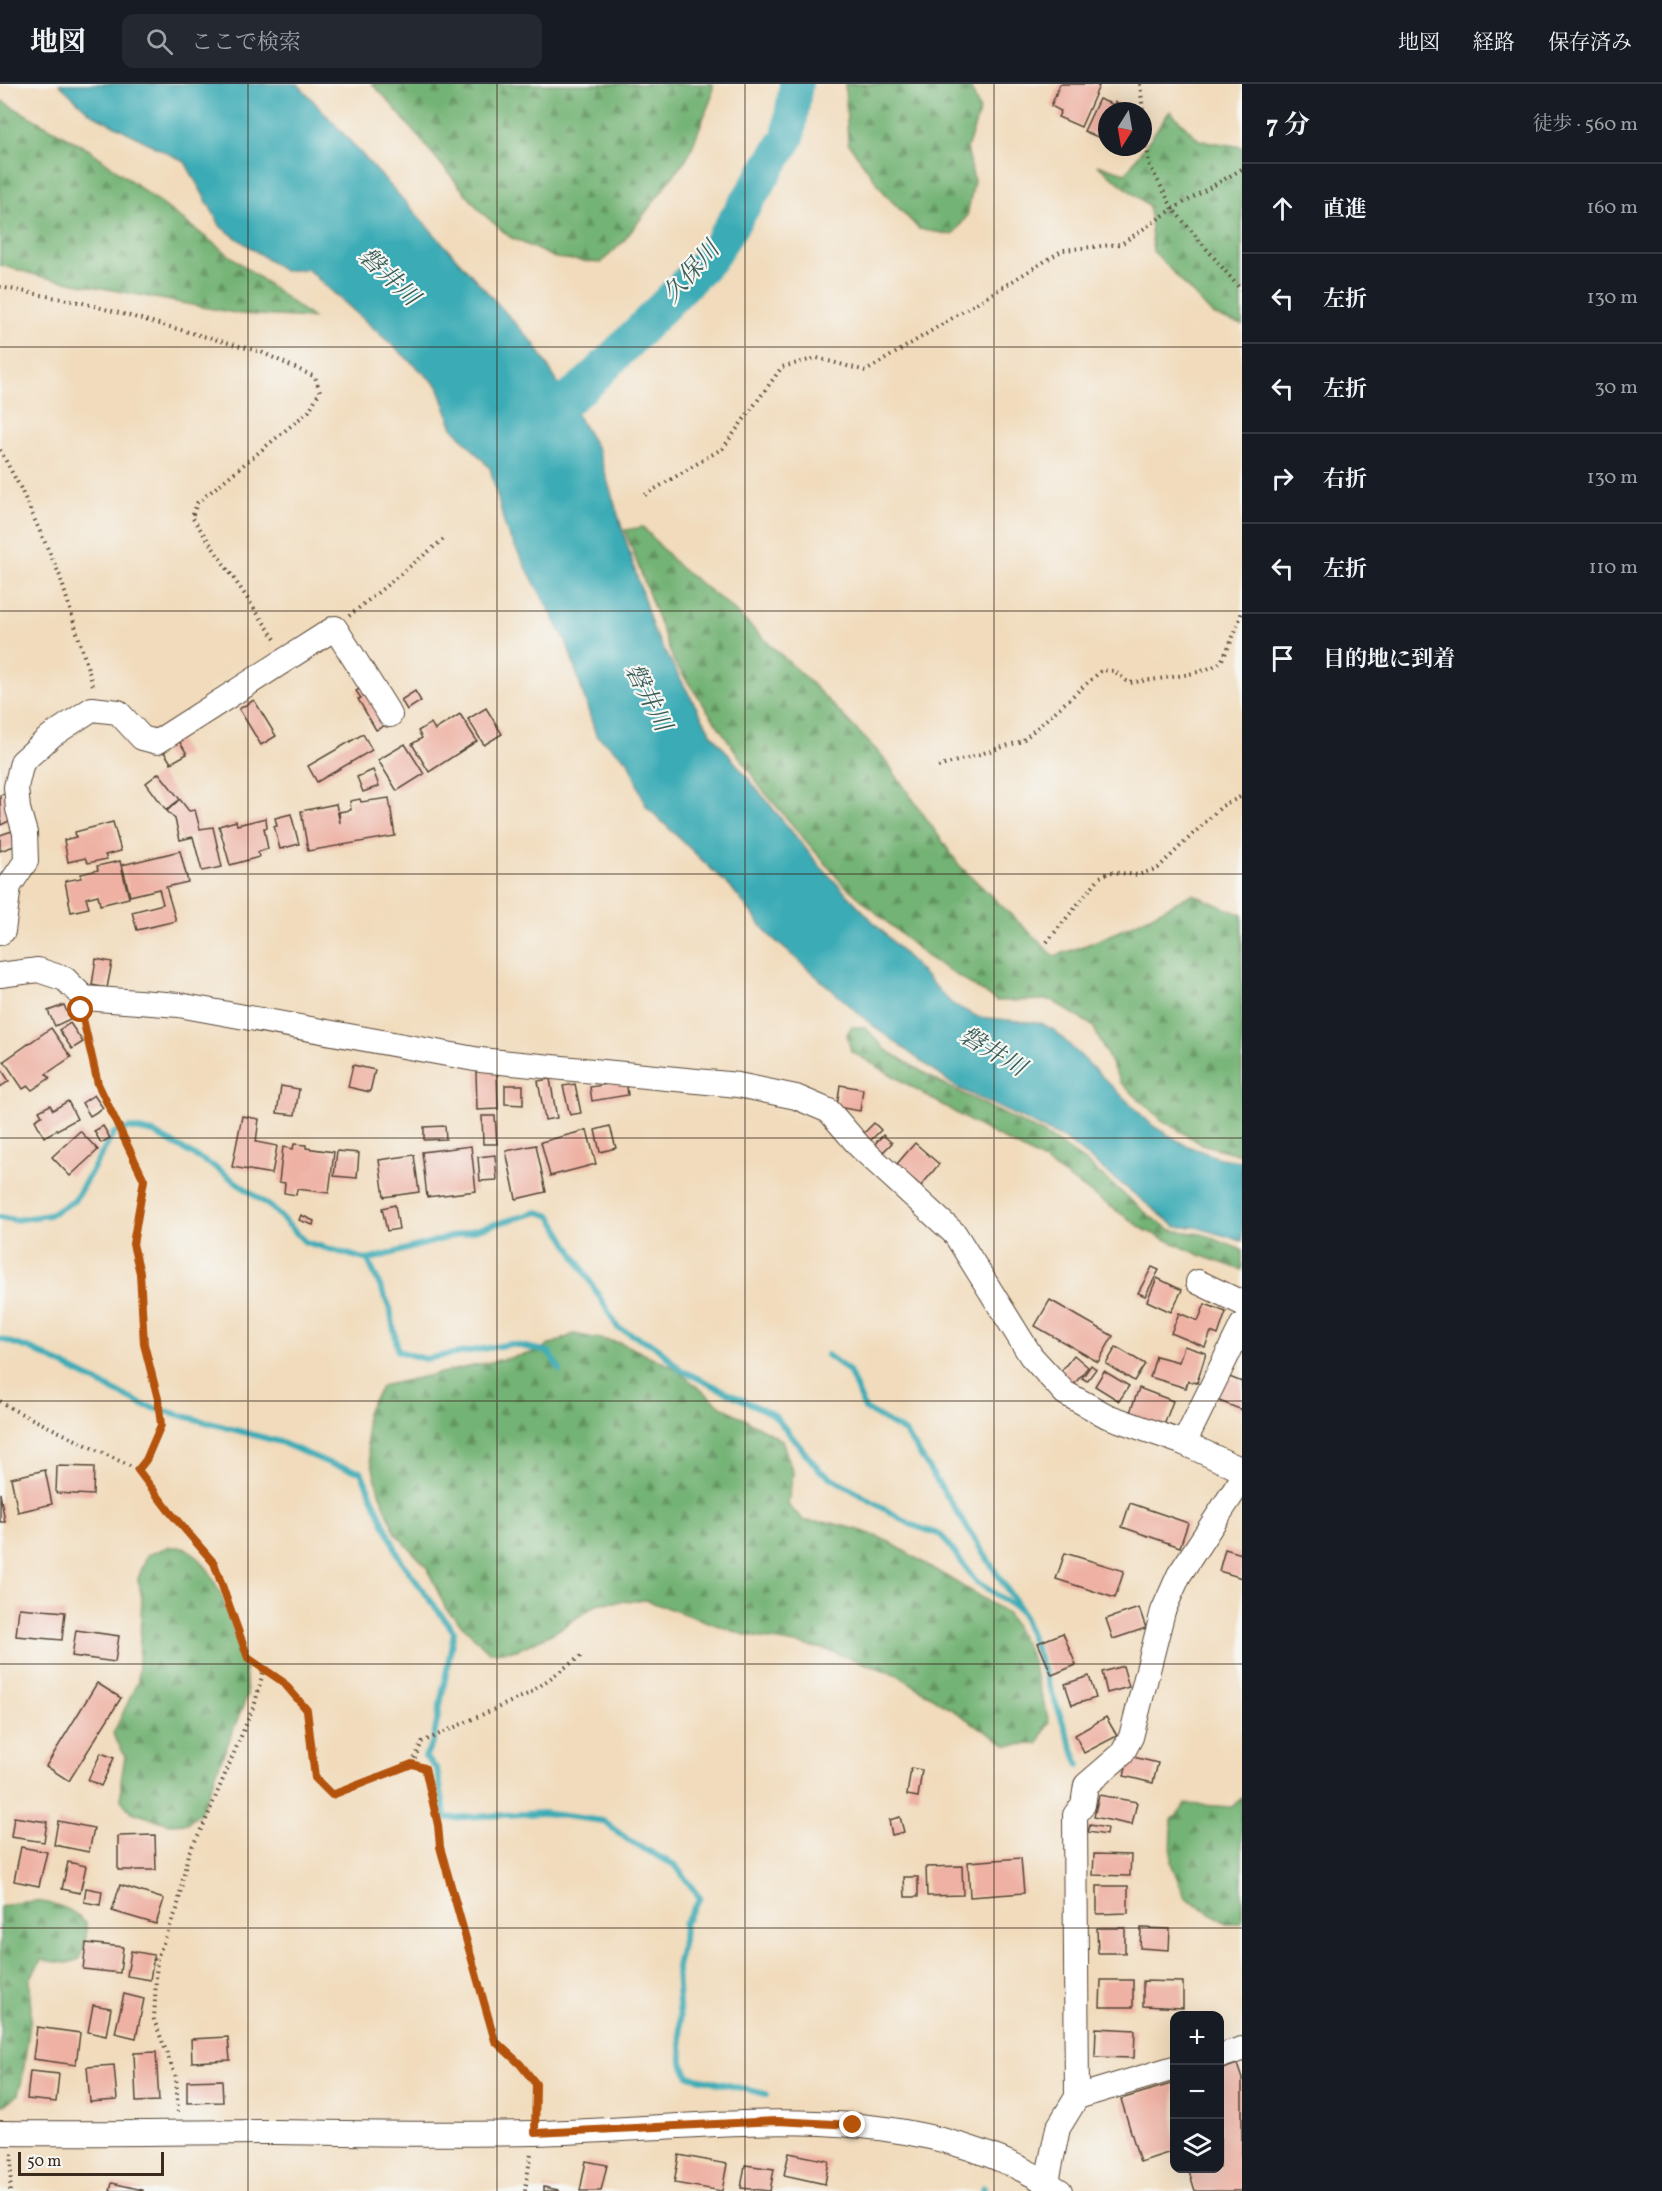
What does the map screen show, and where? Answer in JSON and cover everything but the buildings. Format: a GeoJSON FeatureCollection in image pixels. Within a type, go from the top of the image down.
{"type":"FeatureCollection","features":[{"type":"Feature","properties":{"kind":"street"},"geometry":{"type":"LineString","coordinates":[[0,933],[3,931],[9,886],[26,861],[26,833],[18,809],[16,787],[22,762],[51,736],[92,709],[118,712],[142,738],[157,742],[335,628],[390,715]]}},
{"type":"Feature","properties":{"kind":"street"},"geometry":{"type":"LineString","coordinates":[[0,975],[38,970],[65,979],[84,998],[179,1005],[480,1060],[738,1085],[796,1097],[829,1111],[860,1147],[955,1234],[1031,1356],[1065,1393],[1107,1416],[1184,1443],[1242,1470]]}},
{"type":"Feature","properties":{"kind":"street"},"geometry":{"type":"LineString","coordinates":[[1198,1282],[1242,1303]]}},
{"type":"Feature","properties":{"kind":"street"},"geometry":{"type":"LineString","coordinates":[[1184,1443],[1242,1326]]}},
{"type":"Feature","properties":{"kind":"street"},"geometry":{"type":"LineString","coordinates":[[7,2133],[535,2133],[777,2121],[853,2125],[917,2134],[978,2149],[1051,2188],[1058,2127],[1077,2097],[1075,1815],[1083,1805],[1086,1785],[1122,1754],[1131,1737],[1162,1611],[1179,1575],[1242,1479]]}},
{"type":"Feature","properties":{"kind":"street"},"geometry":{"type":"LineString","coordinates":[[1224,2055],[1242,2049]]}},
{"type":"Feature","properties":{"kind":"street"},"geometry":{"type":"LineString","coordinates":[[1077,2097],[1170,2069]]}},
{"type":"Feature","properties":{"kind":"path"},"geometry":{"type":"LineString","coordinates":[[1140,84],[1142,102]]}},
{"type":"Feature","properties":{"kind":"path"},"geometry":{"type":"LineString","coordinates":[[1148,156],[1149,164],[1173,209],[1242,291]]}},
{"type":"Feature","properties":{"kind":"path"},"geometry":{"type":"LineString","coordinates":[[645,495],[723,448],[782,367],[817,358],[866,371],[1063,250],[1121,244],[1173,209],[1242,169]]}},
{"type":"Feature","properties":{"kind":"path"},"geometry":{"type":"LineString","coordinates":[[0,287],[83,303],[261,352],[315,376],[320,391],[309,411],[197,503],[192,517],[288,658]]}},
{"type":"Feature","properties":{"kind":"path"},"geometry":{"type":"LineString","coordinates":[[0,450],[20,487],[60,576],[100,710]]}},
{"type":"Feature","properties":{"kind":"path"},"geometry":{"type":"LineString","coordinates":[[335,628],[445,538]]}},
{"type":"Feature","properties":{"kind":"path"},"geometry":{"type":"LineString","coordinates":[[938,767],[1022,741],[1102,670],[1114,671],[1129,682],[1201,672],[1220,662],[1240,621],[1242,611]]}},
{"type":"Feature","properties":{"kind":"path"},"geometry":{"type":"LineString","coordinates":[[1047,942],[1100,877],[1111,872],[1138,875],[1158,868],[1222,806],[1242,796]]}},
{"type":"Feature","properties":{"kind":"path"},"geometry":{"type":"LineString","coordinates":[[84,998],[81,1010],[98,1084],[144,1180],[133,1244],[140,1273],[144,1344],[158,1399],[161,1425],[146,1460],[138,1470]]}},
{"type":"Feature","properties":{"kind":"path"},"geometry":{"type":"LineString","coordinates":[[0,1401],[138,1470],[169,1511],[214,1563],[248,1658],[283,1682],[307,1710],[315,1778],[332,1795],[412,1764],[425,1768],[438,1825],[440,1847],[495,2041],[520,2064],[536,2084],[535,2133],[525,2191]]}},
{"type":"Feature","properties":{"kind":"path"},"geometry":{"type":"LineString","coordinates":[[412,1764],[422,1742],[530,1693],[581,1656]]}},
{"type":"Feature","properties":{"kind":"path"},"geometry":{"type":"LineString","coordinates":[[178,2132],[176,2077],[154,2020],[157,1958],[177,1909],[188,1854],[205,1822],[255,1703],[264,1669]]}},
{"type":"Feature","properties":{"kind":"path"},"geometry":{"type":"LineString","coordinates":[[7,2133],[10,2191]]}},
{"type":"Feature","properties":{"kind":"green space"},"geometry":{"type":"Polygon","coordinates":[[[372,84],[713,84],[712,96],[689,155],[623,242],[601,263],[555,258],[510,237],[481,212],[372,84]]]}},
{"type":"Feature","properties":{"kind":"green space"},"geometry":{"type":"Polygon","coordinates":[[[845,84],[969,84],[980,110],[967,148],[974,181],[967,216],[953,235],[919,229],[886,195],[848,143],[845,84]]]}},
{"type":"Feature","properties":{"kind":"green space"},"geometry":{"type":"Polygon","coordinates":[[[0,100],[91,151],[313,318],[240,314],[43,277],[0,265],[0,100]]]}},
{"type":"Feature","properties":{"kind":"green space"},"geometry":{"type":"Polygon","coordinates":[[[1170,111],[1199,140],[1242,147],[1242,325],[1213,315],[1153,251],[1149,206],[1097,165],[1126,173],[1138,156],[1152,156],[1152,136],[1170,111]]]}},
{"type":"Feature","properties":{"kind":"green space"},"geometry":{"type":"Polygon","coordinates":[[[643,527],[679,567],[727,604],[813,685],[883,757],[959,865],[1054,956],[1107,937],[1192,894],[1242,915],[1242,1155],[1201,1144],[1162,1120],[1120,1082],[1093,1026],[1051,1000],[997,1001],[926,956],[841,882],[761,788],[674,662],[625,530],[643,527]]]}},
{"type":"Feature","properties":{"kind":"green space"},"geometry":{"type":"Polygon","coordinates":[[[851,1027],[865,1027],[886,1050],[941,1083],[1046,1135],[1086,1162],[1152,1218],[1171,1230],[1202,1234],[1242,1250],[1242,1270],[1202,1256],[1145,1230],[1039,1158],[973,1123],[851,1051],[847,1034],[851,1027]]]}},
{"type":"Feature","properties":{"kind":"green space"},"geometry":{"type":"Polygon","coordinates":[[[574,1334],[621,1343],[673,1367],[721,1406],[782,1440],[793,1473],[788,1505],[804,1521],[832,1523],[886,1540],[1007,1613],[1029,1652],[1049,1722],[1038,1744],[1007,1745],[898,1675],[824,1649],[745,1635],[645,1600],[599,1603],[555,1632],[517,1650],[489,1652],[446,1609],[426,1566],[396,1534],[379,1492],[367,1444],[366,1412],[382,1386],[532,1353],[574,1334]]]}},
{"type":"Feature","properties":{"kind":"green space"},"geometry":{"type":"Polygon","coordinates":[[[168,1547],[184,1547],[196,1555],[209,1571],[223,1599],[245,1668],[247,1696],[200,1813],[188,1823],[170,1824],[131,1812],[121,1800],[125,1756],[113,1734],[138,1681],[142,1598],[138,1579],[147,1555],[168,1547]]]}},
{"type":"Feature","properties":{"kind":"green space"},"geometry":{"type":"Polygon","coordinates":[[[1242,1797],[1242,1923],[1226,1923],[1185,1897],[1171,1863],[1172,1820],[1186,1804],[1232,1807],[1242,1797]]]}},
{"type":"Feature","properties":{"kind":"green space"},"geometry":{"type":"Polygon","coordinates":[[[35,1901],[57,1905],[74,1913],[86,1923],[86,1939],[80,1959],[67,1963],[41,1960],[30,1979],[31,2015],[22,2080],[18,2094],[4,2105],[0,2105],[0,1907],[35,1901]]]}},
{"type":"Feature","properties":{"kind":"water","name":"磐井川"},"geometry":{"type":"Polygon","coordinates":[[[59,84],[298,84],[535,345],[598,450],[654,632],[711,733],[819,865],[952,1004],[978,1017],[1040,1023],[1054,1030],[1153,1126],[1185,1145],[1219,1158],[1242,1161],[1242,1241],[1196,1227],[1176,1227],[1065,1139],[956,1087],[871,1024],[769,935],[733,890],[646,806],[628,761],[596,735],[567,643],[506,530],[490,468],[453,428],[438,386],[307,269],[284,271],[221,227],[185,162],[90,113],[59,84]]]}},
{"type":"Feature","properties":{"kind":"waterway","name":"久保川"},"geometry":{"type":"LineString","coordinates":[[535,426],[590,381],[710,259],[788,137],[796,84]]}},
{"type":"Feature","properties":{"kind":"waterway"},"geometry":{"type":"LineString","coordinates":[[0,1217],[15,1220],[49,1215],[74,1201],[114,1133],[129,1128],[154,1133],[215,1167],[272,1208],[305,1242],[368,1260],[390,1308],[398,1351],[425,1359],[511,1344],[549,1352],[560,1370]]}},
{"type":"Feature","properties":{"kind":"waterway"},"geometry":{"type":"LineString","coordinates":[[368,1260],[538,1212],[551,1216],[618,1328],[656,1346],[681,1370],[774,1415],[820,1471],[912,1525],[941,1535],[977,1582],[1021,1611]]}},
{"type":"Feature","properties":{"kind":"waterway"},"geometry":{"type":"LineString","coordinates":[[0,1339],[31,1349],[143,1405],[280,1442],[331,1464],[361,1472],[401,1561],[454,1632],[433,1742],[425,1757],[437,1769],[446,1818],[543,1813],[603,1821],[631,1842],[675,1865],[700,1898],[684,1924],[677,1967],[682,2063],[689,2076],[766,2094]]}},
{"type":"Feature","properties":{"kind":"waterway"},"geometry":{"type":"LineString","coordinates":[[827,1355],[849,1371],[865,1409],[906,1433],[1021,1611],[1079,1765]]}},
{"type":"Feature","properties":{"kind":"waterway"},"geometry":{"type":"LineString","coordinates":[[983,2191],[984,2187]]}},
{"type":"Feature","properties":{"kind":"route"},"geometry":{"type":"LineString","coordinates":[[81,1010],[98,1084],[144,1180],[133,1244],[140,1273],[144,1344],[158,1399],[161,1425],[146,1460],[138,1470],[169,1511],[214,1563],[248,1658],[283,1682],[307,1710],[315,1778],[332,1795],[412,1764],[425,1768],[438,1825],[440,1847],[495,2041],[520,2064],[536,2084],[535,2133],[777,2121],[853,2125]]}}]}
